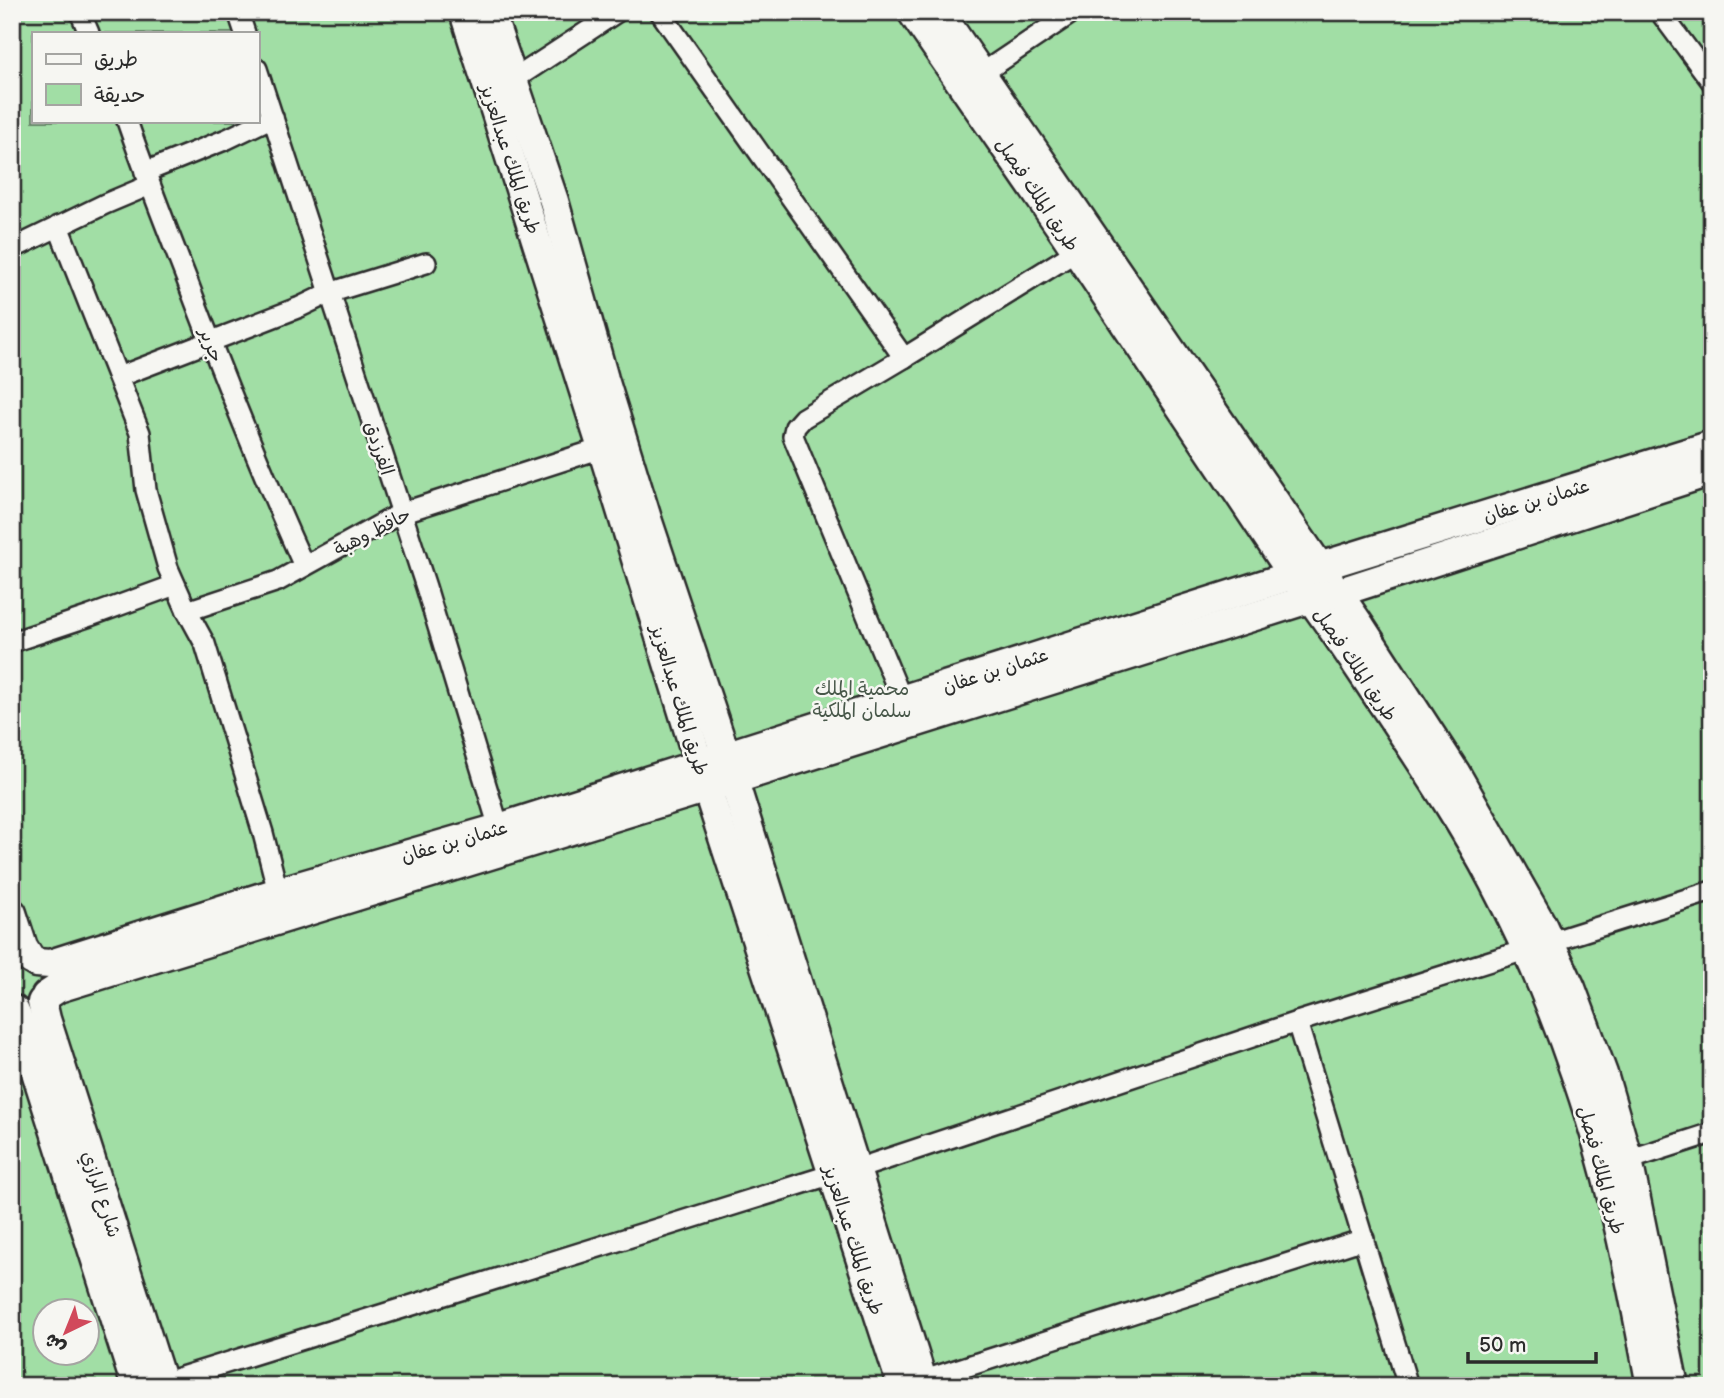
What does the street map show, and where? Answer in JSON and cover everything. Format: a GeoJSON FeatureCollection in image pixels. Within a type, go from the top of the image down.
{"type":"FeatureCollection","features":[{"type":"Feature","properties":{"kind":"street"},"geometry":{"type":"LineString","coordinates":[[80,12],[89,32]]}},
{"type":"Feature","properties":{"kind":"street"},"geometry":{"type":"LineString","coordinates":[[238,12],[245,32]]}},
{"type":"Feature","properties":{"kind":"street","name":"طريق الملك عبدالعزيز"},"geometry":{"type":"LineString","coordinates":[[464,12],[602,448],[716,772],[914,1385]]}},
{"type":"Feature","properties":{"kind":"street","name":"طريق الملك عبدالعزيز"},"geometry":{"type":"LineString","coordinates":[[490,12],[554,201],[648,522],[716,772]]}},
{"type":"Feature","properties":{"kind":"street"},"geometry":{"type":"LineString","coordinates":[[513,80],[617,12]]}},
{"type":"Feature","properties":{"kind":"street"},"geometry":{"type":"LineString","coordinates":[[660,12],[904,358]]}},
{"type":"Feature","properties":{"kind":"street","name":"طريق الملك فيصل"},"geometry":{"type":"LineString","coordinates":[[912,12],[1077,251],[1306,571],[1455,772],[1542,925],[1538,946],[1549,1005],[1578,1082],[1605,1171],[1628,1268],[1651,1386]]}},
{"type":"Feature","properties":{"kind":"street","name":"طريق الملك فيصل"},"geometry":{"type":"LineString","coordinates":[[939,12],[1306,571]]}},
{"type":"Feature","properties":{"kind":"street"},"geometry":{"type":"LineString","coordinates":[[981,74],[1073,12]]}},
{"type":"Feature","properties":{"kind":"street"},"geometry":{"type":"LineString","coordinates":[[1660,12],[1712,82]]}},
{"type":"Feature","properties":{"kind":"street","name":"الفرزدق"},"geometry":{"type":"LineString","coordinates":[[259,75],[426,587],[499,828]]}},
{"type":"Feature","properties":{"kind":"street"},"geometry":{"type":"LineString","coordinates":[[12,249],[273,117]]}},
{"type":"Feature","properties":{"kind":"street","name":"جرير"},"geometry":{"type":"LineString","coordinates":[[127,122],[210,342],[304,566]]}},
{"type":"Feature","properties":{"kind":"street"},"geometry":{"type":"LineString","coordinates":[[58,226],[140,433],[146,490],[168,568],[205,644],[263,833],[278,892]]}},
{"type":"Feature","properties":{"kind":"street"},"geometry":{"type":"LineString","coordinates":[[902,700],[793,436],[795,427],[803,418],[1077,251]]}},
{"type":"Feature","properties":{"kind":"street"},"geometry":{"type":"LineString","coordinates":[[118,377],[300,307],[329,293],[426,263]]}},
{"type":"Feature","properties":{"kind":"street","name":"عثمان بن عفان"},"geometry":{"type":"LineString","coordinates":[[13,1009],[24,1011],[34,1008],[58,988],[716,772],[902,700],[1712,445]]}},
{"type":"Feature","properties":{"kind":"street","name":"حافظ وهبة"},"geometry":{"type":"LineString","coordinates":[[187,611],[278,581],[401,513],[602,448]]}},
{"type":"Feature","properties":{"kind":"street","name":"عثمان بن عفان"},"geometry":{"type":"LineString","coordinates":[[27,961],[50,964],[278,892],[499,828],[716,772],[1324,595],[1712,471]]}},
{"type":"Feature","properties":{"kind":"street"},"geometry":{"type":"LineString","coordinates":[[12,642],[176,585]]}},
{"type":"Feature","properties":{"kind":"street"},"geometry":{"type":"LineString","coordinates":[[153,1385],[845,1172],[1297,1022],[1712,891]]}},
{"type":"Feature","properties":{"kind":"street"},"geometry":{"type":"LineString","coordinates":[[12,913],[27,961]]}},
{"type":"Feature","properties":{"kind":"street","name":"طريق الملك فيصل"},"geometry":{"type":"LineString","coordinates":[[1538,946],[1571,988],[1603,1074],[1628,1160],[1674,1386]]}},
{"type":"Feature","properties":{"kind":"street","name":"شارع الرازي"},"geometry":{"type":"LineString","coordinates":[[27,961],[40,965],[49,983],[44,999],[46,1019],[153,1385]]}},
{"type":"Feature","properties":{"kind":"street","name":"شارع الرازي"},"geometry":{"type":"LineString","coordinates":[[13,1009],[22,1027],[153,1385]]}},
{"type":"Feature","properties":{"kind":"street"},"geometry":{"type":"LineString","coordinates":[[1297,1022],[1408,1386]]}},
{"type":"Feature","properties":{"kind":"street"},"geometry":{"type":"LineString","coordinates":[[1628,1160],[1712,1133]]}},
{"type":"Feature","properties":{"kind":"street"},"geometry":{"type":"LineString","coordinates":[[914,1385],[1364,1239]]}},
{"type":"Feature","properties":{"kind":"green space","name":"محمية الملك سلمان الملكية"},"geometry":{"type":"Polygon","coordinates":[[[12,12],[1712,12],[1712,1386],[12,1386],[12,12]]]}}]}
